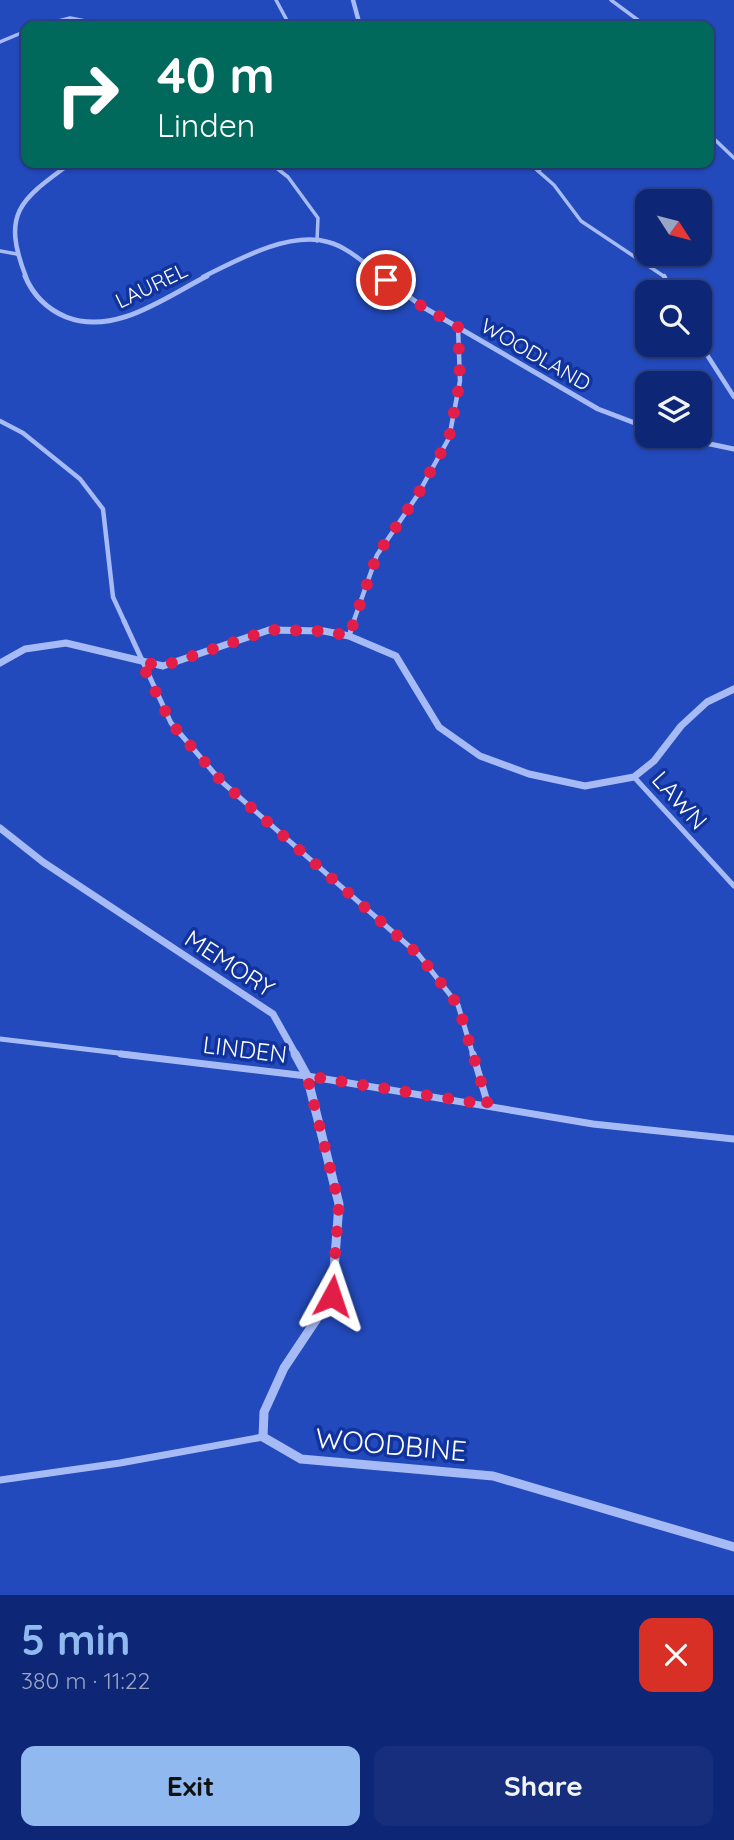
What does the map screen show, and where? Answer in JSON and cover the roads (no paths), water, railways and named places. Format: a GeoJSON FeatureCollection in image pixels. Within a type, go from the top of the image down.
{"type":"FeatureCollection","features":[{"type":"Feature","properties":{"kind":"street"},"geometry":{"type":"LineString","coordinates":[[353,0],[359,21]]}},
{"type":"Feature","properties":{"kind":"street","name":"LAUREL"},"geometry":{"type":"LineString","coordinates":[[64,168],[32,191],[14,222],[17,254],[29,285],[49,310],[82,323],[107,323],[139,311],[250,253],[307,239],[317,241]]}},
{"type":"Feature","properties":{"kind":"street","name":"WOODLAND"},"geometry":{"type":"LineString","coordinates":[[317,241],[329,242],[350,253],[423,307],[598,409],[635,423]]}},
{"type":"Feature","properties":{"kind":"street"},"geometry":{"type":"LineString","coordinates":[[712,444],[734,449]]}},
{"type":"Feature","properties":{"kind":"street"},"geometry":{"type":"LineString","coordinates":[[0,663],[25,649],[66,643],[163,666],[269,630],[324,631],[349,636],[396,656],[439,727],[480,756],[529,774],[585,786],[634,777]]}},
{"type":"Feature","properties":{"kind":"street","name":"LAWN"},"geometry":{"type":"LineString","coordinates":[[634,777],[654,761],[707,702],[734,689]]}},
{"type":"Feature","properties":{"kind":"street","name":"MEMORY"},"geometry":{"type":"LineString","coordinates":[[0,828],[43,862],[273,1014],[307,1076],[339,1204],[332,1296],[284,1368],[264,1412],[263,1437]]}},
{"type":"Feature","properties":{"kind":"street","name":"WOODBINE"},"geometry":{"type":"LineString","coordinates":[[263,1437],[301,1459],[493,1476],[734,1547]]}},
{"type":"Feature","properties":{"kind":"lane"},"geometry":{"type":"LineString","coordinates":[[276,0],[287,21]]}},
{"type":"Feature","properties":{"kind":"lane"},"geometry":{"type":"LineString","coordinates":[[611,0],[639,21]]}},
{"type":"Feature","properties":{"kind":"lane"},"geometry":{"type":"LineString","coordinates":[[58,21],[70,18],[86,21]]}},
{"type":"Feature","properties":{"kind":"lane"},"geometry":{"type":"LineString","coordinates":[[0,42],[21,33]]}},
{"type":"Feature","properties":{"kind":"lane"},"geometry":{"type":"LineString","coordinates":[[714,139],[734,158]]}},
{"type":"Feature","properties":{"kind":"lane"},"geometry":{"type":"LineString","coordinates":[[276,168],[288,177],[318,218],[317,241]]}},
{"type":"Feature","properties":{"kind":"lane"},"geometry":{"type":"LineString","coordinates":[[535,168],[554,185],[581,222],[664,275],[666,280]]}},
{"type":"Feature","properties":{"kind":"lane"},"geometry":{"type":"LineString","coordinates":[[538,171],[542,168]]}},
{"type":"Feature","properties":{"kind":"lane"},"geometry":{"type":"LineString","coordinates":[[0,251],[17,254]]}},
{"type":"Feature","properties":{"kind":"lane"},"geometry":{"type":"LineString","coordinates":[[349,636],[377,555],[417,496],[449,438],[460,381],[458,327]]}},
{"type":"Feature","properties":{"kind":"lane"},"geometry":{"type":"LineString","coordinates":[[708,357],[734,397]]}},
{"type":"Feature","properties":{"kind":"lane"},"geometry":{"type":"LineString","coordinates":[[0,421],[23,433],[80,479],[103,509],[113,597],[171,723],[221,781],[409,946],[427,965],[458,1005],[488,1105]]}},
{"type":"Feature","properties":{"kind":"lane","name":"LAWN"},"geometry":{"type":"LineString","coordinates":[[634,777],[734,886]]}},
{"type":"Feature","properties":{"kind":"lane","name":"LINDEN"},"geometry":{"type":"LineString","coordinates":[[0,1039],[307,1076],[593,1124],[734,1139]]}},
{"type":"Feature","properties":{"kind":"lane"},"geometry":{"type":"LineString","coordinates":[[0,1479],[120,1463],[263,1437]]}}]}
